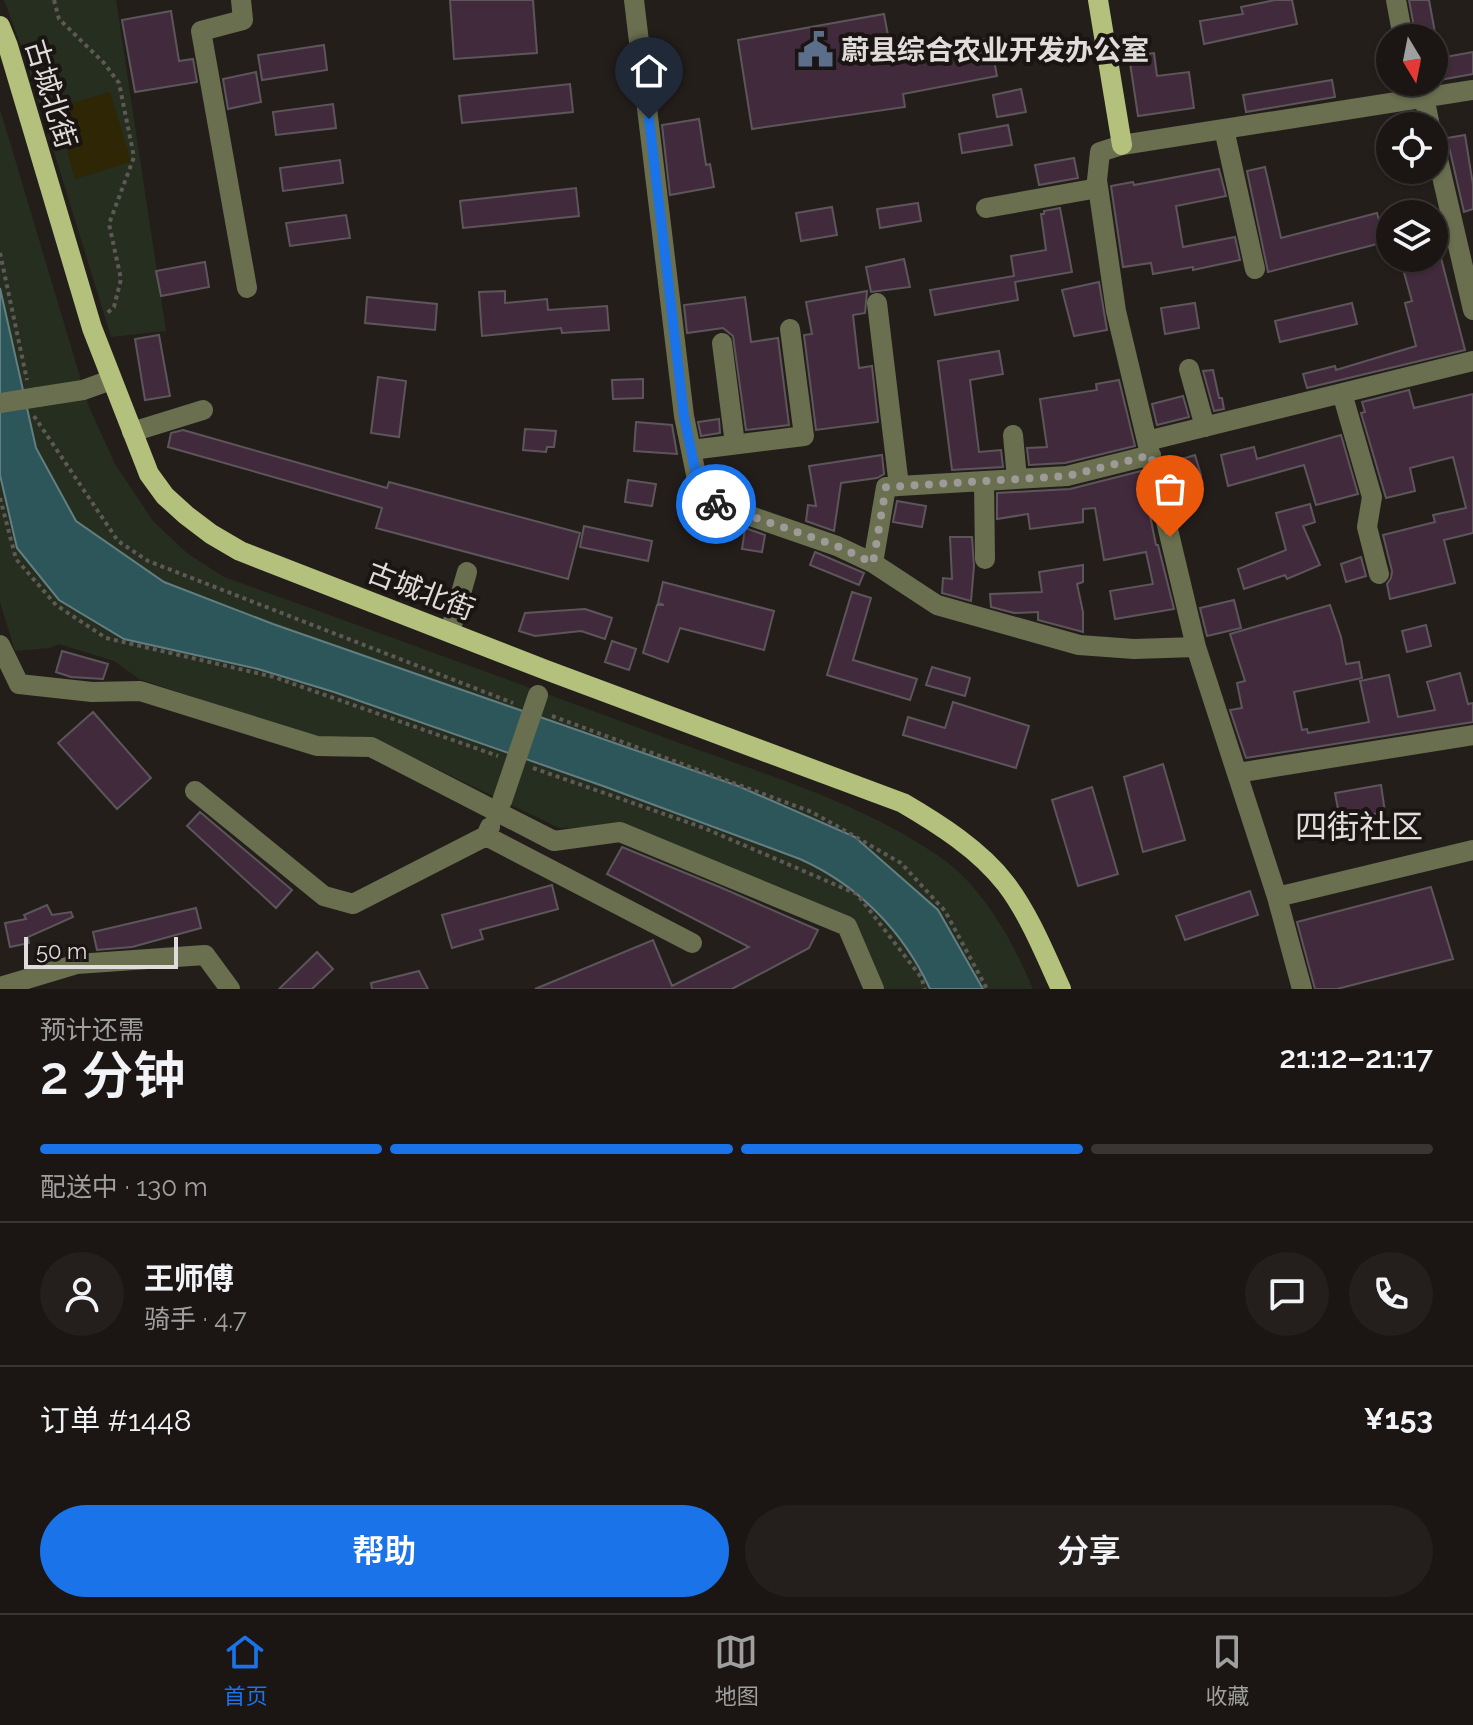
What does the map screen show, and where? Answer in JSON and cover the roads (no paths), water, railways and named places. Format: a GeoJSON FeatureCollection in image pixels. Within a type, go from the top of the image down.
{"type":"FeatureCollection","features":[{"type":"Feature","properties":{"kind":"main road"},"geometry":{"type":"LineString","coordinates":[[1098,0],[1122,145]]}},
{"type":"Feature","properties":{"kind":"main road","name":"古城北街"},"geometry":{"type":"LineString","coordinates":[[0,26],[92,328],[149,474],[165,496],[211,534],[240,551],[546,670],[903,803],[933,820],[971,850],[1006,884],[1041,944],[1061,989]]}},
{"type":"Feature","properties":{"kind":"street"},"geometry":{"type":"LineString","coordinates":[[241,0],[243,20],[201,31],[247,288]]}},
{"type":"Feature","properties":{"kind":"street"},"geometry":{"type":"LineString","coordinates":[[634,0],[682,401],[701,499],[837,546],[873,563],[937,605],[1079,645],[1134,649],[1196,647]]}},
{"type":"Feature","properties":{"kind":"street"},"geometry":{"type":"LineString","coordinates":[[1396,0],[1400,24]]}},
{"type":"Feature","properties":{"kind":"street"},"geometry":{"type":"LineString","coordinates":[[1448,90],[1473,90]]}},
{"type":"Feature","properties":{"kind":"street"},"geometry":{"type":"LineString","coordinates":[[1302,989],[1277,897],[1196,647],[1116,311],[1098,188],[1100,152],[1122,145],[1224,129],[1392,96]]}},
{"type":"Feature","properties":{"kind":"street"},"geometry":{"type":"LineString","coordinates":[[1224,129],[1255,269]]}},
{"type":"Feature","properties":{"kind":"street"},"geometry":{"type":"LineString","coordinates":[[1444,184],[1473,310]]}},
{"type":"Feature","properties":{"kind":"street"},"geometry":{"type":"LineString","coordinates":[[986,208],[1098,188]]}},
{"type":"Feature","properties":{"kind":"street"},"geometry":{"type":"LineString","coordinates":[[877,303],[899,486]]}},
{"type":"Feature","properties":{"kind":"street"},"geometry":{"type":"LineString","coordinates":[[691,450],[804,436],[790,329]]}},
{"type":"Feature","properties":{"kind":"street"},"geometry":{"type":"LineString","coordinates":[[722,343],[735,444]]}},
{"type":"Feature","properties":{"kind":"street"},"geometry":{"type":"LineString","coordinates":[[873,563],[886,487],[1067,476],[1205,427],[1473,361]]}},
{"type":"Feature","properties":{"kind":"street"},"geometry":{"type":"LineString","coordinates":[[1189,369],[1205,427]]}},
{"type":"Feature","properties":{"kind":"street"},"geometry":{"type":"LineString","coordinates":[[0,403],[83,390],[111,380]]}},
{"type":"Feature","properties":{"kind":"street"},"geometry":{"type":"LineString","coordinates":[[1342,393],[1372,497],[1367,527],[1379,574]]}},
{"type":"Feature","properties":{"kind":"street"},"geometry":{"type":"LineString","coordinates":[[132,432],[203,410]]}},
{"type":"Feature","properties":{"kind":"street"},"geometry":{"type":"LineString","coordinates":[[1013,435],[1017,479]]}},
{"type":"Feature","properties":{"kind":"street"},"geometry":{"type":"LineString","coordinates":[[984,481],[985,559]]}},
{"type":"Feature","properties":{"kind":"street"},"geometry":{"type":"LineString","coordinates":[[450,632],[467,572]]}},
{"type":"Feature","properties":{"kind":"street"},"geometry":{"type":"LineString","coordinates":[[0,645],[19,684],[92,692],[140,691],[317,746],[371,747],[500,807],[554,841],[620,832],[847,926],[874,989]]}},
{"type":"Feature","properties":{"kind":"street"},"geometry":{"type":"LineString","coordinates":[[195,791],[324,896],[353,904],[486,836],[500,807],[546,670]]}},
{"type":"Feature","properties":{"kind":"street"},"geometry":{"type":"LineString","coordinates":[[1237,773],[1473,735]]}},
{"type":"Feature","properties":{"kind":"street"},"geometry":{"type":"LineString","coordinates":[[486,836],[692,943]]}},
{"type":"Feature","properties":{"kind":"street"},"geometry":{"type":"LineString","coordinates":[[1277,897],[1473,850]]}},
{"type":"Feature","properties":{"kind":"street"},"geometry":{"type":"LineString","coordinates":[[0,987],[77,964],[205,955],[230,989]]}},
{"type":"Feature","properties":{"kind":"water"},"geometry":{"type":"Polygon","coordinates":[[[0,288],[36,448],[76,521],[164,582],[273,624],[738,786],[855,837],[938,910],[983,989],[930,989],[906,948],[877,912],[841,882],[800,859],[334,692],[258,669],[124,639],[59,600],[17,548],[0,475],[0,288]]]}},
{"type":"Feature","properties":{"kind":"place","name":"蔚县综合农业开发办公室"},"geometry":{"type":"Point","coordinates":[815,50]}},
{"type":"Feature","properties":{"kind":"district","name":"四街社区"},"geometry":{"type":"Point","coordinates":[1359,826]}}]}
